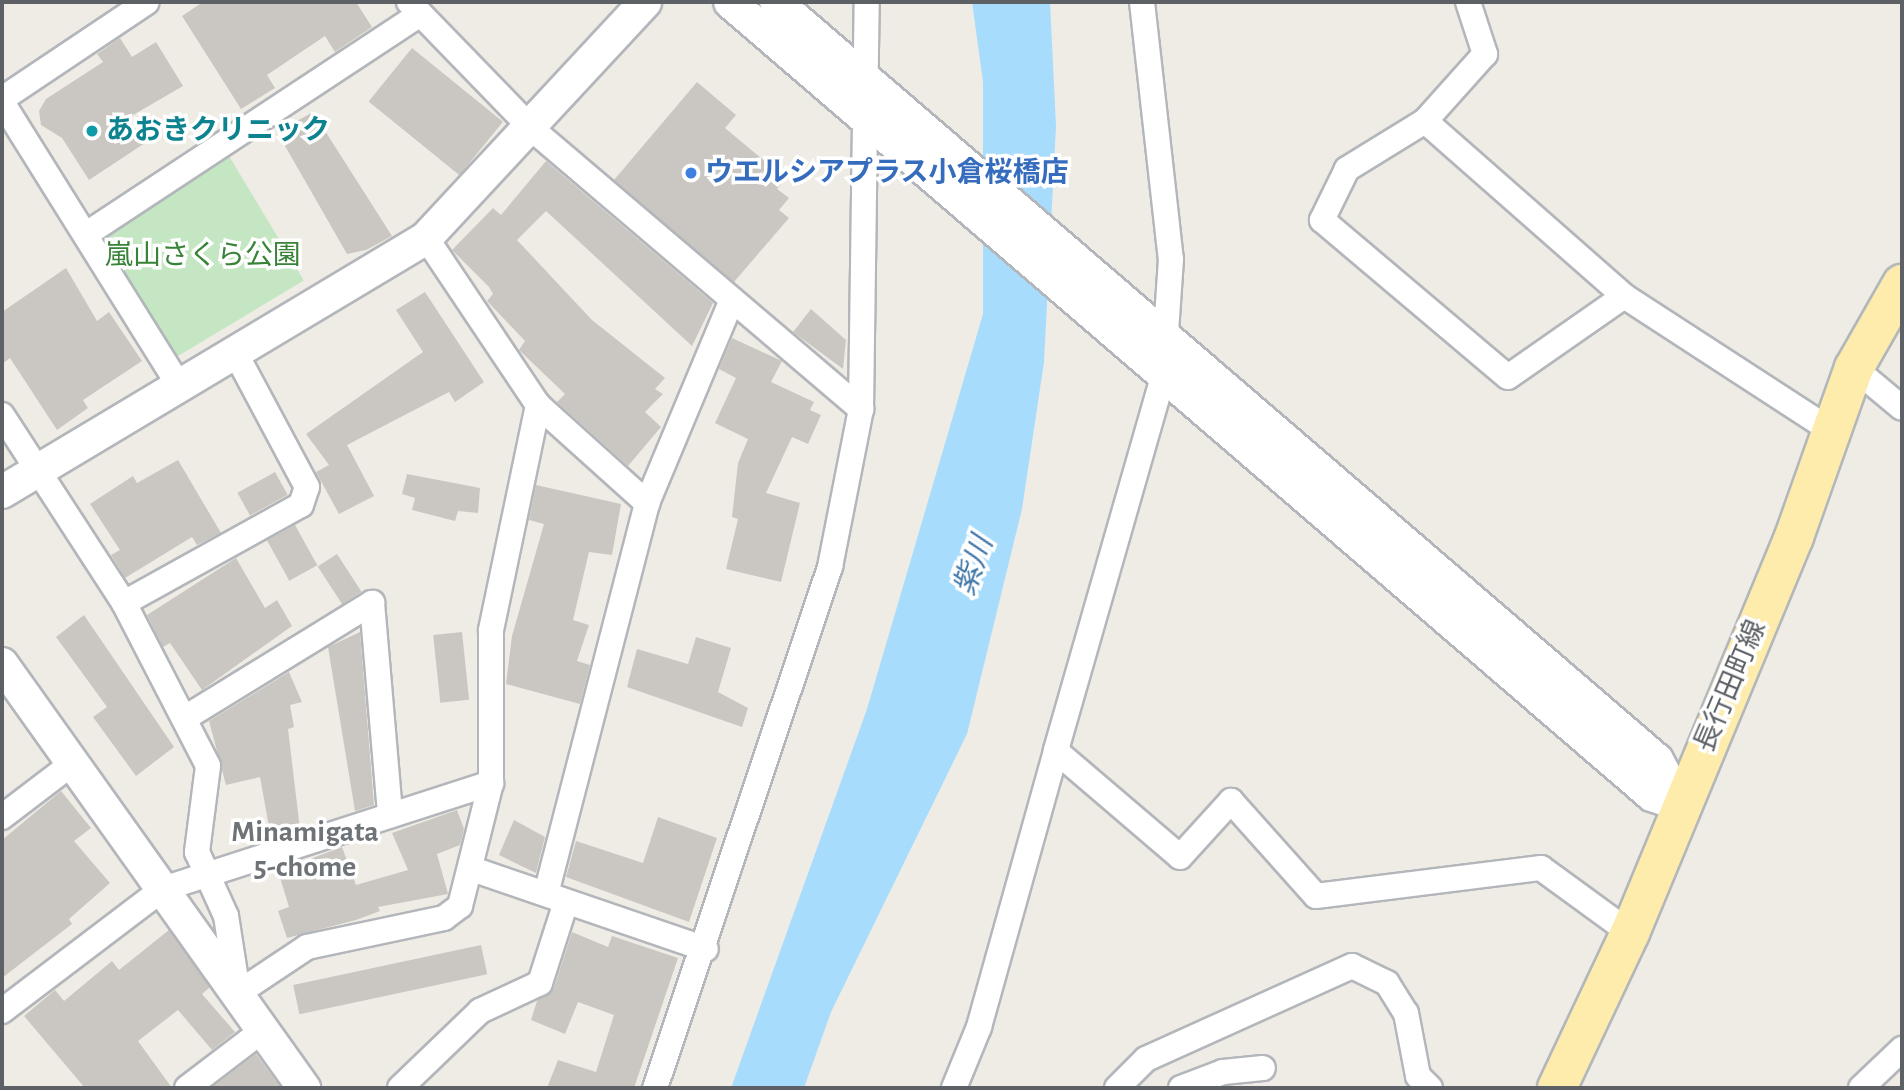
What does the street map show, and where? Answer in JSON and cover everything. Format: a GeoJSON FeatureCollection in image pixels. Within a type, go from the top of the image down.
{"type":"FeatureCollection","features":[{"type":"Feature","properties":{"kind":"main road","name":"長行田町線"},"geometry":{"type":"LineString","coordinates":[[1557,1088],[1630,933],[1832,431],[1854,368],[1902,284]]}},
{"type":"Feature","properties":{"kind":"street"},"geometry":{"type":"LineString","coordinates":[[147,2],[2,101],[88,233],[178,384]]}},
{"type":"Feature","properties":{"kind":"street"},"geometry":{"type":"LineString","coordinates":[[2,492],[35,469],[426,239],[533,130],[645,2]]}},
{"type":"Feature","properties":{"kind":"street"},"geometry":{"type":"LineString","coordinates":[[730,2],[866,123],[1652,795],[1681,805]]}},
{"type":"Feature","properties":{"kind":"street"},"geometry":{"type":"LineString","coordinates":[[776,2],[1657,760],[1681,805]]}},
{"type":"Feature","properties":{"kind":"street"},"geometry":{"type":"LineString","coordinates":[[655,1088],[706,949],[830,567],[861,409],[866,123],[871,85],[867,2]]}},
{"type":"Feature","properties":{"kind":"street"},"geometry":{"type":"LineString","coordinates":[[954,1088],[979,1027],[1163,377],[1157,328],[1171,259],[1142,2]]}},
{"type":"Feature","properties":{"kind":"street"},"geometry":{"type":"LineString","coordinates":[[1468,2],[1485,54],[1425,121],[1347,169],[1322,220],[1508,377],[1623,296]]}},
{"type":"Feature","properties":{"kind":"street"},"geometry":{"type":"LineString","coordinates":[[88,233],[415,8],[533,130],[861,409]]}},
{"type":"Feature","properties":{"kind":"street"},"geometry":{"type":"LineString","coordinates":[[1425,121],[1623,296],[1832,431]]}},
{"type":"Feature","properties":{"kind":"street"},"geometry":{"type":"LineString","coordinates":[[426,239],[538,405],[647,503]]}},
{"type":"Feature","properties":{"kind":"street"},"geometry":{"type":"LineString","coordinates":[[400,1088],[480,1011],[540,983],[556,898],[647,503],[732,300]]}},
{"type":"Feature","properties":{"kind":"street"},"geometry":{"type":"LineString","coordinates":[[124,603],[301,505],[307,487],[235,352]]}},
{"type":"Feature","properties":{"kind":"street"},"geometry":{"type":"LineString","coordinates":[[1854,368],[1902,408]]}},
{"type":"Feature","properties":{"kind":"street"},"geometry":{"type":"LineString","coordinates":[[237,993],[307,947],[444,918],[460,906],[472,869],[491,783],[491,630],[538,405]]}},
{"type":"Feature","properties":{"kind":"street"},"geometry":{"type":"LineString","coordinates":[[2,415],[124,603],[208,766],[197,852],[226,916],[237,993]]}},
{"type":"Feature","properties":{"kind":"street"},"geometry":{"type":"LineString","coordinates":[[185,718],[372,603],[390,815]]}},
{"type":"Feature","properties":{"kind":"street"},"geometry":{"type":"LineString","coordinates":[[2,664],[304,1088]]}},
{"type":"Feature","properties":{"kind":"street"},"geometry":{"type":"LineString","coordinates":[[1056,751],[1180,857],[1231,801],[1316,896],[1541,868],[1630,933]]}},
{"type":"Feature","properties":{"kind":"street"},"geometry":{"type":"LineString","coordinates":[[2,817],[73,763]]}},
{"type":"Feature","properties":{"kind":"street"},"geometry":{"type":"LineString","coordinates":[[2,1011],[163,889],[205,873],[491,783]]}},
{"type":"Feature","properties":{"kind":"street"},"geometry":{"type":"LineString","coordinates":[[472,869],[706,949]]}},
{"type":"Feature","properties":{"kind":"street"},"geometry":{"type":"LineString","coordinates":[[1117,1088],[1146,1059],[1352,966],[1387,983],[1406,1013],[1418,1076],[1430,1088]]}},
{"type":"Feature","properties":{"kind":"street"},"geometry":{"type":"LineString","coordinates":[[187,1088],[263,1030]]}},
{"type":"Feature","properties":{"kind":"street"},"geometry":{"type":"LineString","coordinates":[[1861,1088],[1902,1049]]}},
{"type":"Feature","properties":{"kind":"street"},"geometry":{"type":"LineString","coordinates":[[1181,1088],[1223,1072],[1263,1068]]}},
{"type":"Feature","properties":{"kind":"green space","name":"嵐山さくら公園"},"geometry":{"type":"Polygon","coordinates":[[[226,151],[304,280],[173,359],[95,230],[226,151]]]}},
{"type":"Feature","properties":{"kind":"water","name":"紫川"},"geometry":{"type":"Polygon","coordinates":[[[972,2],[1050,2],[1056,126],[1044,362],[1022,509],[967,734],[831,1012],[804,1088],[731,1088],[867,709],[983,314],[983,82],[972,2]]]}},
{"type":"Feature","properties":{"kind":"building"},"geometry":{"type":"Polygon","coordinates":[[[203,2],[356,2],[372,27],[335,52],[325,36],[267,75],[275,88],[241,109],[182,16],[203,2]]]}},
{"type":"Feature","properties":{"kind":"building","name":"あおきクリニック"},"geometry":{"type":"Polygon","coordinates":[[[120,38],[132,57],[156,42],[183,86],[128,118],[145,143],[89,180],[62,138],[41,125],[39,111],[46,99],[103,62],[97,54],[120,38]]]}},
{"type":"Feature","properties":{"kind":"building"},"geometry":{"type":"Polygon","coordinates":[[[412,48],[503,122],[460,175],[369,102],[412,48]]]}},
{"type":"Feature","properties":{"kind":"building"},"geometry":{"type":"Polygon","coordinates":[[[697,82],[736,115],[725,128],[786,179],[777,189],[789,198],[779,210],[789,218],[734,282],[614,180],[697,82]]]}},
{"type":"Feature","properties":{"kind":"building"},"geometry":{"type":"Polygon","coordinates":[[[313,112],[392,236],[366,250],[347,254],[277,132],[313,112]]]}},
{"type":"Feature","properties":{"kind":"building"},"geometry":{"type":"Polygon","coordinates":[[[546,161],[713,303],[692,346],[546,211],[517,240],[592,320],[665,378],[655,389],[663,394],[645,412],[661,427],[628,466],[557,402],[565,394],[519,350],[525,341],[487,301],[493,294],[489,287],[452,250],[493,208],[501,215],[546,161]]]}},
{"type":"Feature","properties":{"kind":"building"},"geometry":{"type":"Polygon","coordinates":[[[66,268],[97,321],[109,312],[142,361],[83,400],[88,408],[57,430],[10,358],[2,364],[2,312],[66,268]]]}},
{"type":"Feature","properties":{"kind":"building"},"geometry":{"type":"Polygon","coordinates":[[[425,292],[484,382],[455,402],[449,392],[347,445],[374,496],[339,514],[316,472],[329,465],[306,434],[423,352],[396,310],[425,292]]]}},
{"type":"Feature","properties":{"kind":"building"},"geometry":{"type":"Polygon","coordinates":[[[811,309],[846,340],[843,369],[793,332],[811,309]]]}},
{"type":"Feature","properties":{"kind":"building"},"geometry":{"type":"Polygon","coordinates":[[[732,338],[782,361],[771,382],[814,402],[810,410],[821,415],[808,444],[792,437],[766,493],[800,503],[781,582],[726,569],[738,519],[732,517],[738,463],[748,439],[715,423],[736,378],[719,369],[732,338]]]}},
{"type":"Feature","properties":{"kind":"building"},"geometry":{"type":"Polygon","coordinates":[[[178,460],[221,533],[197,545],[192,537],[125,578],[111,555],[120,550],[90,504],[133,476],[137,483],[178,460]]]}},
{"type":"Feature","properties":{"kind":"building"},"geometry":{"type":"Polygon","coordinates":[[[275,472],[288,495],[250,516],[237,493],[275,472]]]}},
{"type":"Feature","properties":{"kind":"building"},"geometry":{"type":"Polygon","coordinates":[[[407,474],[480,488],[478,513],[458,511],[455,521],[412,510],[415,498],[402,494],[407,474]]]}},
{"type":"Feature","properties":{"kind":"building"},"geometry":{"type":"Polygon","coordinates":[[[536,485],[621,504],[612,555],[589,552],[573,620],[589,625],[577,661],[590,665],[580,704],[506,684],[512,636],[544,524],[529,520],[536,485]]]}},
{"type":"Feature","properties":{"kind":"building"},"geometry":{"type":"Polygon","coordinates":[[[295,525],[317,565],[289,581],[267,541],[295,525]]]}},
{"type":"Feature","properties":{"kind":"building"},"geometry":{"type":"Polygon","coordinates":[[[337,554],[362,592],[342,604],[318,567],[337,554]]]}},
{"type":"Feature","properties":{"kind":"building"},"geometry":{"type":"Polygon","coordinates":[[[236,558],[265,608],[277,600],[292,626],[202,690],[170,643],[163,647],[147,615],[236,558]]]}},
{"type":"Feature","properties":{"kind":"building"},"geometry":{"type":"Polygon","coordinates":[[[84,615],[174,747],[136,776],[93,717],[107,707],[56,637],[84,615]]]}},
{"type":"Feature","properties":{"kind":"building"},"geometry":{"type":"Polygon","coordinates":[[[360,632],[374,805],[355,811],[328,647],[360,632]]]}},
{"type":"Feature","properties":{"kind":"building"},"geometry":{"type":"Polygon","coordinates":[[[462,632],[469,700],[440,703],[433,635],[462,632]]]}},
{"type":"Feature","properties":{"kind":"building"},"geometry":{"type":"Polygon","coordinates":[[[696,637],[731,648],[718,692],[748,708],[742,727],[627,687],[637,649],[688,664],[696,637]]]}},
{"type":"Feature","properties":{"kind":"building"},"geometry":{"type":"Polygon","coordinates":[[[289,672],[302,702],[290,705],[294,727],[288,729],[300,829],[271,838],[260,777],[226,785],[209,721],[289,672]]]}},
{"type":"Feature","properties":{"kind":"building"},"geometry":{"type":"Polygon","coordinates":[[[61,791],[91,828],[74,841],[110,883],[69,919],[72,924],[2,978],[2,840],[61,791]]]}},
{"type":"Feature","properties":{"kind":"building"},"geometry":{"type":"Polygon","coordinates":[[[457,810],[464,829],[460,845],[437,854],[448,894],[378,907],[380,911],[356,920],[287,938],[278,911],[289,907],[278,871],[342,847],[356,885],[408,870],[392,833],[457,810]]]}},
{"type":"Feature","properties":{"kind":"building"},"geometry":{"type":"Polygon","coordinates":[[[658,817],[717,838],[689,922],[566,877],[576,841],[643,863],[658,817]]]}},
{"type":"Feature","properties":{"kind":"building"},"geometry":{"type":"Polygon","coordinates":[[[514,820],[545,837],[536,873],[499,855],[514,820]]]}},
{"type":"Feature","properties":{"kind":"building"},"geometry":{"type":"Polygon","coordinates":[[[169,930],[210,987],[202,994],[235,1032],[212,1050],[178,1010],[138,1041],[172,1088],[85,1088],[24,1016],[55,990],[64,1001],[112,961],[119,970],[169,930]]]}},
{"type":"Feature","properties":{"kind":"building"},"geometry":{"type":"Polygon","coordinates":[[[572,932],[608,947],[612,936],[678,958],[634,1088],[547,1088],[558,1060],[596,1072],[614,1015],[578,1002],[565,1034],[531,1020],[537,1001],[554,988],[572,932]]]}},
{"type":"Feature","properties":{"kind":"building"},"geometry":{"type":"Polygon","coordinates":[[[481,945],[487,974],[299,1014],[293,985],[481,945]]]}},
{"type":"Feature","properties":{"kind":"building"},"geometry":{"type":"Polygon","coordinates":[[[256,1054],[281,1088],[211,1088],[256,1054]]]}},
{"type":"Feature","properties":{"kind":"place","name":"あおきクリニック"},"geometry":{"type":"Point","coordinates":[92,131]}},
{"type":"Feature","properties":{"kind":"place","name":"ウエルシアプラス小倉桜橋店"},"geometry":{"type":"Point","coordinates":[691,173]}},
{"type":"Feature","properties":{"kind":"district","name":"Minamigata 5-chome"},"geometry":{"type":"Point","coordinates":[305,849]}}]}
